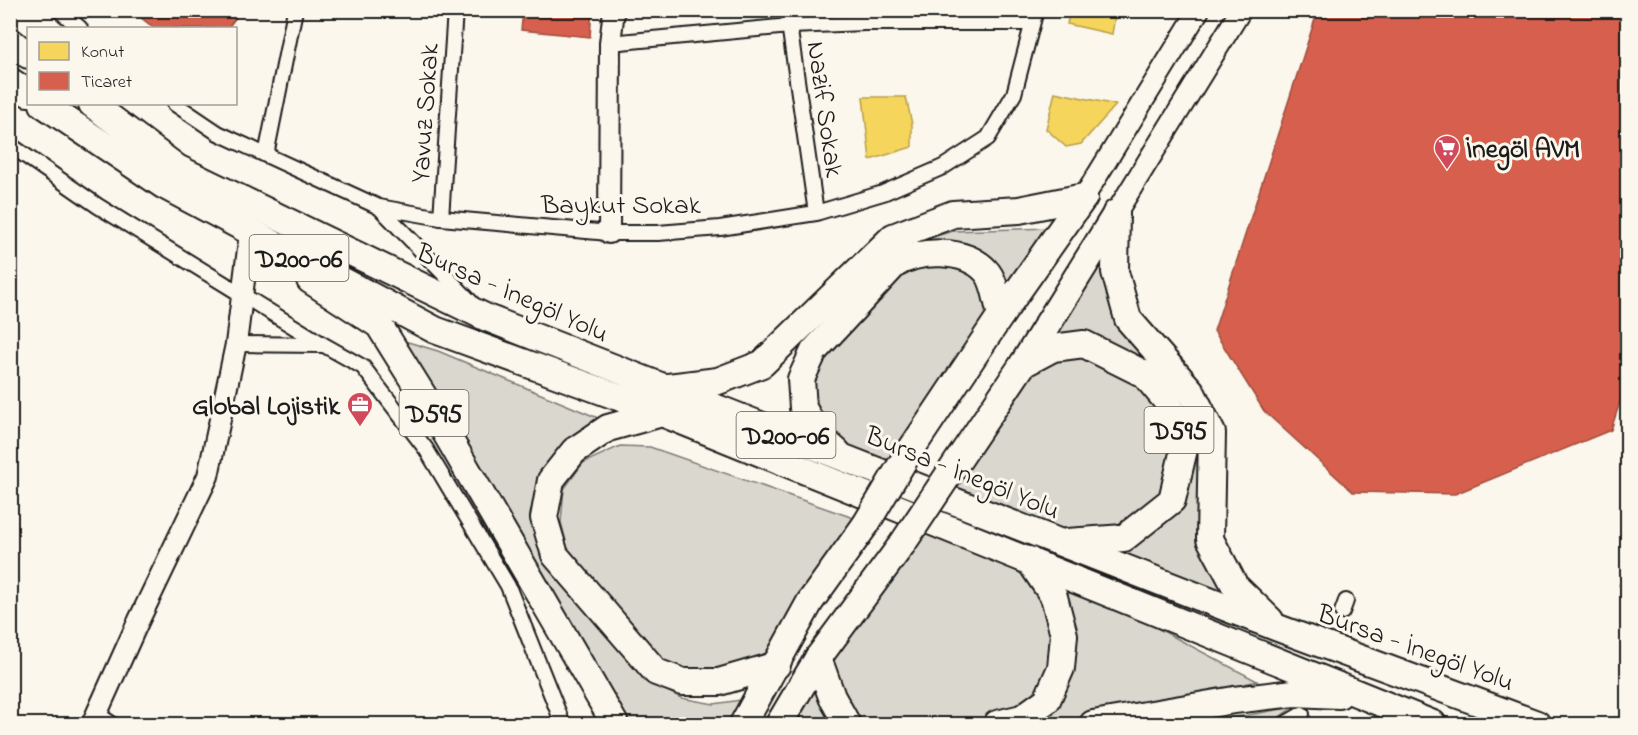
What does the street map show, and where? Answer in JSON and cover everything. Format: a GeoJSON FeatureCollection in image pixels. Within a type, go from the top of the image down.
{"type":"FeatureCollection","features":[{"type":"Feature","properties":{"kind":"highway"},"geometry":{"type":"LineString","coordinates":[[10,41],[27,54]]}},
{"type":"Feature","properties":{"kind":"highway"},"geometry":{"type":"LineString","coordinates":[[10,81],[27,92]]}},
{"type":"Feature","properties":{"kind":"highway","name":"Bursa - İnegöl Yolu"},"geometry":{"type":"LineString","coordinates":[[44,105],[163,185],[435,330],[842,456],[1278,628],[1537,724]]}},
{"type":"Feature","properties":{"kind":"highway","name":"Bursa - İnegöl Yolu"},"geometry":{"type":"LineString","coordinates":[[93,105],[177,168],[662,400],[1029,560],[1358,696],[1433,724]]}},
{"type":"Feature","properties":{"kind":"highway","name":"D595"},"geometry":{"type":"LineString","coordinates":[[163,185],[380,325],[437,418],[615,724]]}},
{"type":"Feature","properties":{"kind":"highway"},"geometry":{"type":"LineString","coordinates":[[743,724],[810,602],[866,524],[904,460],[1001,315],[1084,197]]}},
{"type":"Feature","properties":{"kind":"highway"},"geometry":{"type":"LineString","coordinates":[[777,665],[718,682],[683,682],[656,672],[555,555],[544,518],[551,480],[574,451],[608,428],[662,400],[762,364],[893,237],[953,214],[1019,210],[1084,197]]}},
{"type":"Feature","properties":{"kind":"highway"},"geometry":{"type":"LineString","coordinates":[[1023,364],[1116,213]]}},
{"type":"Feature","properties":{"kind":"highway"},"geometry":{"type":"LineString","coordinates":[[1116,213],[1115,272],[1128,319],[1191,391],[1212,433],[1210,539],[1235,586],[1278,628]]}},
{"type":"Feature","properties":{"kind":"highway"},"geometry":{"type":"LineString","coordinates":[[842,456],[818,435],[803,408],[801,379],[814,351],[894,265],[905,258],[946,253],[970,259],[987,272],[1001,315]]}},
{"type":"Feature","properties":{"kind":"highway","name":"D595"},"geometry":{"type":"LineString","coordinates":[[779,724],[818,658],[903,543],[1023,364],[1053,348],[1084,344],[1144,374],[1169,404],[1185,445],[1172,500],[1164,507],[1124,538],[1059,543]]}},
{"type":"Feature","properties":{"kind":"highway"},"geometry":{"type":"LineString","coordinates":[[997,724],[1022,718],[1047,700],[1061,668],[1064,635],[1054,597],[1029,560]]}},
{"type":"Feature","properties":{"kind":"highway"},"geometry":{"type":"LineString","coordinates":[[818,658],[832,697],[848,724]]}},
{"type":"Feature","properties":{"kind":"highway"},"geometry":{"type":"LineString","coordinates":[[1093,724],[1234,700],[1294,693],[1358,696]]}},
{"type":"Feature","properties":{"kind":"street"},"geometry":{"type":"LineString","coordinates":[[59,10],[79,27]]}},
{"type":"Feature","properties":{"kind":"street"},"geometry":{"type":"LineString","coordinates":[[266,155],[296,10]]}},
{"type":"Feature","properties":{"kind":"street","name":"Yavuz Sokak"},"geometry":{"type":"LineString","coordinates":[[441,218],[455,10]]}},
{"type":"Feature","properties":{"kind":"street"},"geometry":{"type":"LineString","coordinates":[[609,233],[610,43],[614,10]]}},
{"type":"Feature","properties":{"kind":"street","name":"Nazif Sokak"},"geometry":{"type":"LineString","coordinates":[[787,10],[816,213]]}},
{"type":"Feature","properties":{"kind":"street"},"geometry":{"type":"LineString","coordinates":[[1084,197],[1199,10]]}},
{"type":"Feature","properties":{"kind":"street"},"geometry":{"type":"LineString","coordinates":[[1116,213],[1241,10]]}},
{"type":"Feature","properties":{"kind":"street"},"geometry":{"type":"LineString","coordinates":[[610,43],[865,17],[1034,17]]}},
{"type":"Feature","properties":{"kind":"street","name":"Baykut Sokak"},"geometry":{"type":"LineString","coordinates":[[176,105],[218,133],[379,207],[441,218],[609,233],[658,233],[720,228],[816,213],[883,193],[943,166],[988,138],[1014,94],[1034,17]]}},
{"type":"Feature","properties":{"kind":"street"},"geometry":{"type":"LineString","coordinates":[[10,145],[98,206],[363,367],[426,449],[508,586],[563,724]]}},
{"type":"Feature","properties":{"kind":"street"},"geometry":{"type":"LineString","coordinates":[[379,207],[487,318]]}},
{"type":"Feature","properties":{"kind":"street"},"geometry":{"type":"LineString","coordinates":[[100,721],[208,476],[236,344],[249,241]]}},
{"type":"Feature","properties":{"kind":"street"},"geometry":{"type":"LineString","coordinates":[[236,344],[324,345]]}},
{"type":"Feature","properties":{"kind":"street"},"geometry":{"type":"LineString","coordinates":[[1285,724],[1302,714]]}},
{"type":"Feature","properties":{"kind":"shaded area"},"geometry":{"type":"Polygon","coordinates":[[[1116,213],[1128,319],[1212,433],[1210,539],[1278,628],[934,496],[1116,213]]]}},
{"type":"Feature","properties":{"kind":"shaded area"},"geometry":{"type":"Polygon","coordinates":[[[1051,228],[1010,295],[991,265],[908,253],[926,239],[953,231],[1051,228]]]}},
{"type":"Feature","properties":{"kind":"shaded area"},"geometry":{"type":"Polygon","coordinates":[[[970,259],[1001,315],[893,478],[842,456],[803,408],[814,351],[894,265],[970,259]]]}},
{"type":"Feature","properties":{"kind":"shaded area"},"geometry":{"type":"Polygon","coordinates":[[[398,339],[438,351],[610,423],[543,474],[531,512],[545,559],[644,679],[681,698],[714,704],[748,699],[733,724],[626,724],[398,339]]]}},
{"type":"Feature","properties":{"kind":"shaded area"},"geometry":{"type":"Polygon","coordinates":[[[620,446],[650,447],[862,521],[771,657],[720,672],[687,674],[660,665],[568,550],[561,522],[564,489],[583,463],[620,446]]]}},
{"type":"Feature","properties":{"kind":"shaded area"},"geometry":{"type":"Polygon","coordinates":[[[919,519],[1029,560],[1257,681],[1074,724],[779,724],[919,519]]]}},
{"type":"Feature","properties":{"kind":"shaded area"},"geometry":{"type":"Polygon","coordinates":[[[1293,707],[1270,724],[1199,724],[1293,707]]]}},
{"type":"Feature","properties":{"kind":"building: Konut"},"geometry":{"type":"Polygon","coordinates":[[[990,10],[1020,10],[1011,16],[990,13],[990,10]]]}},
{"type":"Feature","properties":{"kind":"building: Konut"},"geometry":{"type":"Polygon","coordinates":[[[1070,10],[1116,10],[1112,34],[1067,24],[1070,10]]]}},
{"type":"Feature","properties":{"kind":"building: Konut"},"geometry":{"type":"Polygon","coordinates":[[[1055,92],[1116,105],[1081,144],[1066,147],[1046,129],[1055,92]]]}},
{"type":"Feature","properties":{"kind":"building: Konut"},"geometry":{"type":"Polygon","coordinates":[[[863,97],[906,97],[912,124],[912,147],[870,160],[863,97]]]}},
{"type":"Feature","properties":{"kind":"building: Konut"},"geometry":{"type":"Polygon","coordinates":[[[1628,569],[1628,601],[1619,585],[1628,569]]]}},
{"type":"Feature","properties":{"kind":"building: Ticaret"},"geometry":{"type":"Polygon","coordinates":[[[131,10],[228,10],[237,16],[229,27],[153,27],[131,10]]]}},
{"type":"Feature","properties":{"kind":"building: Ticaret"},"geometry":{"type":"Polygon","coordinates":[[[523,10],[592,10],[590,37],[521,30],[523,10]]]}},
{"type":"Feature","properties":{"kind":"building: Ticaret","name":"İnegöl AVM"},"geometry":{"type":"Polygon","coordinates":[[[1318,10],[1628,10],[1628,377],[1611,430],[1455,494],[1353,492],[1264,411],[1214,331],[1318,10]]]}},
{"type":"Feature","properties":{"kind":"place","name":"İnegöl AVM"},"geometry":{"type":"Point","coordinates":[1447,171]}},
{"type":"Feature","properties":{"kind":"place","name":"Global Lojistik"},"geometry":{"type":"Point","coordinates":[360,428]}}]}
